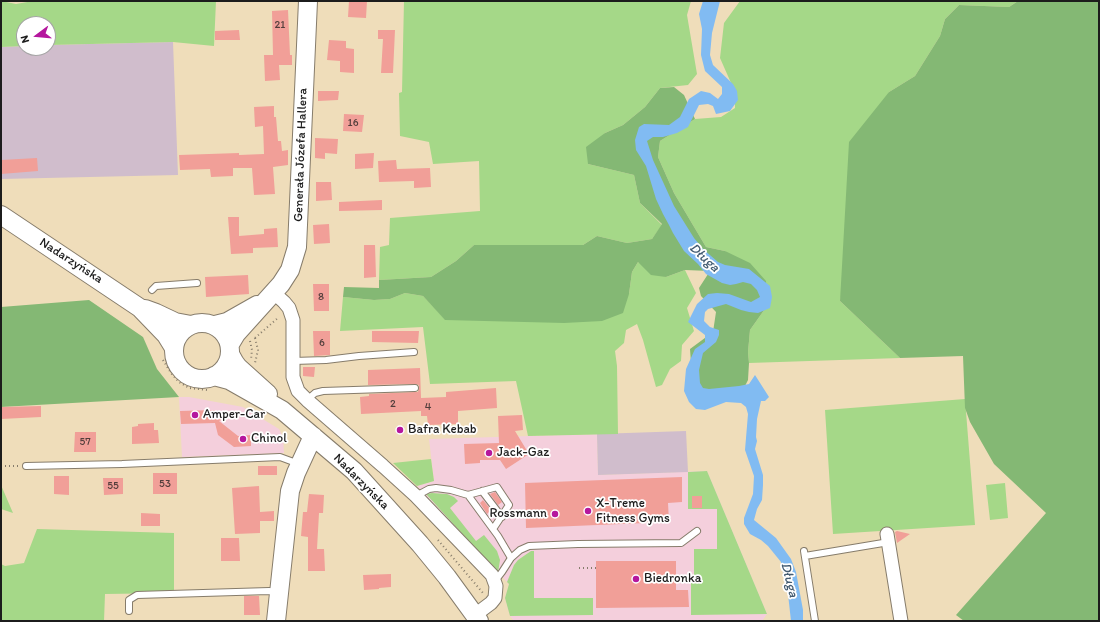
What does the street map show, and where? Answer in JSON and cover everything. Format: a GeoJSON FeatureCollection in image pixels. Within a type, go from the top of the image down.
{"type":"FeatureCollection","features":[{"type":"Feature","properties":{"kind":"main road","name":"Generała Józefa Hallera"},"geometry":{"type":"LineString","coordinates":[[230,349],[236,334],[293,271],[298,241],[308,1]]}},
{"type":"Feature","properties":{"kind":"main road","name":"Nadarzyńska"},"geometry":{"type":"LineString","coordinates":[[1,215],[140,308],[166,335],[168,351]]}},
{"type":"Feature","properties":{"kind":"main road","name":"Generała Józefa Hallera"},"geometry":{"type":"LineString","coordinates":[[215,326],[227,322],[270,297]]}},
{"type":"Feature","properties":{"kind":"main road","name":"Nadarzyńska"},"geometry":{"type":"LineString","coordinates":[[140,308],[156,313],[175,322],[191,325]]}},
{"type":"Feature","properties":{"kind":"main road"},"geometry":{"type":"LineString","coordinates":[[205,323],[215,326],[226,335],[230,349],[225,367],[211,384],[186,374],[168,351],[180,334],[191,325],[205,323]]}},
{"type":"Feature","properties":{"kind":"main road","name":"Nadarzyńska"},"geometry":{"type":"LineString","coordinates":[[230,349],[234,363],[238,368],[269,395],[282,410],[354,471],[396,516],[434,560],[477,618]]}},
{"type":"Feature","properties":{"kind":"main road","name":"Nadarzyńska"},"geometry":{"type":"LineString","coordinates":[[211,384],[229,380],[282,410]]}},
{"type":"Feature","properties":{"kind":"main road"},"geometry":{"type":"LineString","coordinates":[[276,621],[290,491],[313,436]]}},
{"type":"Feature","properties":{"kind":"street"},"geometry":{"type":"LineString","coordinates":[[270,297],[284,302],[289,308],[293,320],[293,377],[298,391],[416,496],[488,571],[495,581],[497,589],[495,598],[477,618]]}},
{"type":"Feature","properties":{"kind":"street"},"geometry":{"type":"LineString","coordinates":[[888,538],[901,621]]}},
{"type":"Feature","properties":{"kind":"lane"},"geometry":{"type":"LineString","coordinates":[[152,290],[156,286],[198,283]]}},
{"type":"Feature","properties":{"kind":"lane"},"geometry":{"type":"LineString","coordinates":[[293,360],[326,360],[414,352]]}},
{"type":"Feature","properties":{"kind":"lane"},"geometry":{"type":"LineString","coordinates":[[307,400],[315,393],[323,391],[415,388]]}},
{"type":"Feature","properties":{"kind":"lane"},"geometry":{"type":"LineString","coordinates":[[26,466],[122,464],[280,457],[300,464]]}},
{"type":"Feature","properties":{"kind":"lane"},"geometry":{"type":"LineString","coordinates":[[416,496],[436,488],[451,490],[468,495],[497,487],[510,505],[493,530]]}},
{"type":"Feature","properties":{"kind":"lane"},"geometry":{"type":"LineString","coordinates":[[482,491],[502,517]]}},
{"type":"Feature","properties":{"kind":"lane"},"geometry":{"type":"LineString","coordinates":[[468,495],[511,558]]}},
{"type":"Feature","properties":{"kind":"lane"},"geometry":{"type":"LineString","coordinates":[[495,581],[511,558],[525,547],[682,543],[697,531]]}},
{"type":"Feature","properties":{"kind":"lane"},"geometry":{"type":"LineString","coordinates":[[815,621],[805,554],[888,538]]}},
{"type":"Feature","properties":{"kind":"lane"},"geometry":{"type":"LineString","coordinates":[[129,611],[128,600],[137,595],[269,591],[279,592]]}},
{"type":"Feature","properties":{"kind":"path"},"geometry":{"type":"LineString","coordinates":[[254,366],[258,354],[258,346],[255,338],[282,314]]}},
{"type":"Feature","properties":{"kind":"path"},"geometry":{"type":"LineString","coordinates":[[248,337],[252,350],[250,362]]}},
{"type":"Feature","properties":{"kind":"path"},"geometry":{"type":"LineString","coordinates":[[168,351],[171,373],[180,382],[189,388],[211,384]]}},
{"type":"Feature","properties":{"kind":"path"},"geometry":{"type":"LineString","coordinates":[[1,466],[26,466]]}},
{"type":"Feature","properties":{"kind":"path"},"geometry":{"type":"LineString","coordinates":[[579,568],[596,568]]}},
{"type":"Feature","properties":{"kind":"shaded area"},"geometry":{"type":"Polygon","coordinates":[[[173,42],[178,175],[1,179],[1,47],[16,46],[16,56],[56,56],[56,45],[173,42]]]}},
{"type":"Feature","properties":{"kind":"shaded area"},"geometry":{"type":"Polygon","coordinates":[[[179,397],[189,397],[243,407],[279,429],[283,437],[284,453],[182,457],[179,397]]]}},
{"type":"Feature","properties":{"kind":"shaded area"},"geometry":{"type":"Polygon","coordinates":[[[686,431],[688,472],[598,475],[597,434],[686,431]]]}},
{"type":"Feature","properties":{"kind":"shaded area"},"geometry":{"type":"Polygon","coordinates":[[[597,434],[598,475],[707,471],[767,614],[762,621],[514,621],[510,616],[505,598],[509,584],[417,486],[434,481],[429,439],[597,434]]]}},
{"type":"Feature","properties":{"kind":"green space"},"geometry":{"type":"Polygon","coordinates":[[[1,1],[16,4],[33,1],[216,1],[214,46],[173,42],[56,45],[56,16],[16,16],[16,46],[1,47],[1,1]]]}},
{"type":"Feature","properties":{"kind":"green space"},"geometry":{"type":"Polygon","coordinates":[[[404,1],[691,1],[687,15],[697,74],[688,85],[660,88],[645,107],[623,125],[605,133],[588,164],[634,175],[640,203],[662,225],[652,239],[627,243],[597,236],[583,245],[474,245],[456,261],[431,277],[379,280],[380,247],[389,245],[390,218],[480,211],[479,161],[433,164],[429,142],[400,136],[399,93],[402,92],[404,1]]]}},
{"type":"Feature","properties":{"kind":"green space"},"geometry":{"type":"Polygon","coordinates":[[[740,1],[1018,1],[1009,7],[959,5],[945,19],[940,36],[915,76],[889,92],[840,301],[900,358],[749,363],[748,352],[750,330],[767,306],[725,251],[706,247],[674,193],[658,157],[660,141],[695,119],[721,117],[735,108],[735,92],[720,58],[724,23],[740,1]]]}},
{"type":"Feature","properties":{"kind":"green space"},"geometry":{"type":"Polygon","coordinates":[[[1018,1],[1099,1],[1099,621],[964,621],[956,615],[1046,513],[994,464],[970,422],[965,408],[963,356],[900,358],[840,301],[849,142],[889,92],[915,76],[940,36],[945,19],[959,5],[1009,7],[1018,1]]]}},
{"type":"Feature","properties":{"kind":"green space"},"geometry":{"type":"Polygon","coordinates":[[[674,87],[684,95],[695,119],[660,141],[658,157],[674,193],[706,247],[725,251],[750,263],[766,281],[767,306],[750,330],[748,380],[744,388],[693,390],[690,349],[713,332],[716,312],[701,296],[699,288],[710,271],[685,270],[666,277],[651,275],[638,262],[632,272],[629,294],[623,313],[602,321],[564,323],[445,320],[423,296],[405,293],[390,299],[374,300],[343,297],[344,287],[379,288],[379,280],[431,277],[456,261],[474,245],[583,245],[597,236],[627,243],[652,239],[662,224],[640,203],[634,175],[588,164],[586,147],[605,133],[623,125],[645,107],[660,88],[674,87]]]}},
{"type":"Feature","properties":{"kind":"green space"},"geometry":{"type":"Polygon","coordinates":[[[638,262],[666,277],[685,270],[696,293],[687,308],[694,331],[682,345],[681,361],[670,369],[662,385],[656,387],[637,324],[626,330],[624,343],[615,351],[617,366],[618,434],[528,436],[516,381],[430,384],[423,327],[340,331],[343,297],[374,300],[390,299],[405,293],[423,296],[446,320],[629,294],[632,272],[638,262]]]}},
{"type":"Feature","properties":{"kind":"green space"},"geometry":{"type":"Polygon","coordinates":[[[89,300],[143,337],[157,369],[179,397],[1,407],[1,307],[89,300]]]}},
{"type":"Feature","properties":{"kind":"green space"},"geometry":{"type":"Polygon","coordinates":[[[965,399],[975,525],[833,534],[825,410],[965,399]]]}},
{"type":"Feature","properties":{"kind":"green space"},"geometry":{"type":"Polygon","coordinates":[[[431,459],[434,481],[417,486],[393,463],[431,459]]]}},
{"type":"Feature","properties":{"kind":"green space"},"geometry":{"type":"Polygon","coordinates":[[[707,471],[767,614],[691,615],[691,580],[694,580],[694,549],[717,549],[717,509],[688,509],[688,472],[707,471]]]}},
{"type":"Feature","properties":{"kind":"green space"},"geometry":{"type":"Polygon","coordinates":[[[1005,483],[1008,518],[990,520],[986,485],[1005,483]]]}},
{"type":"Feature","properties":{"kind":"green space"},"geometry":{"type":"Polygon","coordinates":[[[1,485],[13,513],[1,509],[1,485]]]}},
{"type":"Feature","properties":{"kind":"green space"},"geometry":{"type":"Polygon","coordinates":[[[426,494],[447,494],[454,497],[458,501],[450,508],[476,541],[484,535],[497,551],[500,560],[498,573],[426,494]]]}},
{"type":"Feature","properties":{"kind":"green space"},"geometry":{"type":"Polygon","coordinates":[[[37,529],[174,533],[174,593],[105,594],[104,621],[1,621],[1,564],[5,566],[24,563],[37,529]]]}},
{"type":"Feature","properties":{"kind":"green space"},"geometry":{"type":"Polygon","coordinates":[[[531,551],[534,551],[534,598],[593,598],[593,615],[510,616],[505,598],[509,584],[507,582],[514,565],[518,560],[531,551]]]}},
{"type":"Feature","properties":{"kind":"water","name":"Długa"},"geometry":{"type":"Polygon","coordinates":[[[703,1],[720,1],[712,33],[710,55],[713,65],[733,84],[737,91],[738,100],[730,111],[716,114],[713,106],[708,104],[699,105],[688,127],[677,133],[663,137],[653,137],[647,141],[653,160],[674,206],[694,238],[703,249],[718,262],[725,265],[749,269],[770,286],[772,297],[770,308],[758,313],[741,310],[726,304],[708,309],[705,312],[704,321],[710,327],[719,330],[719,335],[716,342],[703,353],[699,370],[700,383],[703,388],[709,389],[739,386],[749,384],[755,375],[769,397],[765,401],[761,401],[757,419],[757,441],[755,449],[763,475],[763,485],[762,500],[757,509],[754,520],[776,538],[791,559],[796,572],[803,610],[803,621],[791,621],[788,594],[781,562],[768,546],[750,534],[744,524],[744,518],[753,494],[754,476],[745,450],[748,414],[746,407],[741,403],[726,402],[705,410],[696,409],[689,402],[684,391],[686,369],[695,349],[705,342],[705,335],[688,322],[697,304],[708,294],[717,293],[729,294],[751,302],[760,297],[757,290],[751,284],[743,282],[730,285],[722,283],[706,274],[684,251],[663,214],[656,199],[646,166],[636,150],[635,140],[639,127],[644,124],[669,125],[680,117],[689,99],[701,91],[710,93],[718,99],[722,94],[722,87],[705,71],[701,55],[702,29],[699,14],[703,1]]]}},
{"type":"Feature","properties":{"kind":"building"},"geometry":{"type":"Polygon","coordinates":[[[349,1],[367,1],[366,18],[348,17],[349,1]]]}},
{"type":"Feature","properties":{"kind":"building"},"geometry":{"type":"Polygon","coordinates":[[[288,10],[290,55],[292,55],[292,65],[279,65],[280,80],[265,81],[264,55],[273,55],[272,11],[288,10]]]}},
{"type":"Feature","properties":{"kind":"building"},"geometry":{"type":"Polygon","coordinates":[[[239,30],[240,40],[215,40],[215,31],[239,30]]]}},
{"type":"Feature","properties":{"kind":"building"},"geometry":{"type":"Polygon","coordinates":[[[378,30],[395,30],[393,73],[381,73],[383,39],[378,39],[378,30]]]}},
{"type":"Feature","properties":{"kind":"building"},"geometry":{"type":"Polygon","coordinates":[[[329,40],[346,41],[346,48],[354,49],[354,73],[340,72],[340,61],[327,60],[329,40]]]}},
{"type":"Feature","properties":{"kind":"building"},"geometry":{"type":"Polygon","coordinates":[[[318,91],[339,91],[338,100],[318,101],[318,91]]]}},
{"type":"Feature","properties":{"kind":"building"},"geometry":{"type":"Polygon","coordinates":[[[274,106],[274,117],[276,117],[278,141],[281,141],[282,151],[288,150],[288,165],[273,167],[275,194],[254,195],[252,168],[233,168],[233,176],[211,177],[210,169],[180,170],[179,155],[239,153],[239,155],[264,154],[263,126],[255,127],[254,107],[274,106]]]}},
{"type":"Feature","properties":{"kind":"building"},"geometry":{"type":"Polygon","coordinates":[[[344,114],[364,115],[362,132],[343,131],[344,114]]]}},
{"type":"Feature","properties":{"kind":"building"},"geometry":{"type":"Polygon","coordinates":[[[315,138],[338,139],[337,154],[325,153],[325,159],[315,158],[315,138]]]}},
{"type":"Feature","properties":{"kind":"building"},"geometry":{"type":"Polygon","coordinates":[[[374,153],[373,168],[355,169],[355,154],[374,153]]]}},
{"type":"Feature","properties":{"kind":"building"},"geometry":{"type":"Polygon","coordinates":[[[37,158],[38,171],[1,174],[1,160],[37,158]]]}},
{"type":"Feature","properties":{"kind":"building"},"geometry":{"type":"Polygon","coordinates":[[[396,160],[397,169],[430,168],[431,187],[414,188],[414,181],[379,182],[378,161],[396,160]]]}},
{"type":"Feature","properties":{"kind":"building"},"geometry":{"type":"Polygon","coordinates":[[[316,182],[331,182],[332,200],[316,201],[316,182]]]}},
{"type":"Feature","properties":{"kind":"building"},"geometry":{"type":"Polygon","coordinates":[[[382,200],[382,210],[339,211],[339,202],[382,200]]]}},
{"type":"Feature","properties":{"kind":"building"},"geometry":{"type":"Polygon","coordinates":[[[228,217],[239,217],[239,236],[264,234],[264,229],[277,228],[278,247],[253,248],[253,253],[231,254],[228,217]]]}},
{"type":"Feature","properties":{"kind":"building"},"geometry":{"type":"Polygon","coordinates":[[[329,224],[330,243],[314,244],[313,225],[329,224]]]}},
{"type":"Feature","properties":{"kind":"building"},"geometry":{"type":"Polygon","coordinates":[[[364,245],[375,245],[376,277],[364,278],[364,245]]]}},
{"type":"Feature","properties":{"kind":"building"},"geometry":{"type":"Polygon","coordinates":[[[248,275],[249,294],[206,297],[205,277],[248,275]]]}},
{"type":"Feature","properties":{"kind":"building"},"geometry":{"type":"Polygon","coordinates":[[[313,284],[329,284],[329,311],[314,311],[313,284]]]}},
{"type":"Feature","properties":{"kind":"building"},"geometry":{"type":"Polygon","coordinates":[[[313,331],[330,331],[330,355],[314,356],[313,331]]]}},
{"type":"Feature","properties":{"kind":"building"},"geometry":{"type":"Polygon","coordinates":[[[372,331],[419,331],[418,343],[372,342],[372,331]]]}},
{"type":"Feature","properties":{"kind":"building"},"geometry":{"type":"Polygon","coordinates":[[[303,367],[315,367],[314,377],[303,376],[303,367]]]}},
{"type":"Feature","properties":{"kind":"building"},"geometry":{"type":"Polygon","coordinates":[[[420,368],[421,398],[446,397],[446,392],[496,388],[497,408],[458,411],[458,424],[428,425],[427,416],[421,416],[421,411],[361,414],[360,397],[369,396],[369,394],[418,392],[419,388],[419,385],[415,384],[368,385],[368,370],[420,368]]]}},
{"type":"Feature","properties":{"kind":"building"},"geometry":{"type":"Polygon","coordinates":[[[41,406],[41,417],[1,419],[1,407],[41,406]]]}},
{"type":"Feature","properties":{"kind":"building"},"geometry":{"type":"Polygon","coordinates":[[[214,410],[226,418],[219,421],[238,436],[251,435],[251,446],[234,447],[218,435],[215,423],[181,424],[180,411],[214,410]]]}},
{"type":"Feature","properties":{"kind":"building"},"geometry":{"type":"Polygon","coordinates":[[[522,415],[523,430],[515,431],[529,454],[506,469],[500,460],[480,460],[480,463],[465,464],[464,444],[499,443],[498,416],[522,415]]]}},
{"type":"Feature","properties":{"kind":"building"},"geometry":{"type":"Polygon","coordinates":[[[154,423],[154,430],[158,430],[159,443],[132,444],[132,427],[138,426],[138,424],[154,423]]]}},
{"type":"Feature","properties":{"kind":"building"},"geometry":{"type":"Polygon","coordinates":[[[75,432],[96,432],[96,452],[74,452],[75,432]]]}},
{"type":"Feature","properties":{"kind":"building"},"geometry":{"type":"Polygon","coordinates":[[[258,466],[277,466],[277,475],[258,475],[258,466]]]}},
{"type":"Feature","properties":{"kind":"building"},"geometry":{"type":"Polygon","coordinates":[[[153,473],[177,473],[177,494],[153,494],[153,473]]]}},
{"type":"Feature","properties":{"kind":"building"},"geometry":{"type":"Polygon","coordinates":[[[54,476],[69,476],[69,495],[54,494],[54,476]]]}},
{"type":"Feature","properties":{"kind":"building"},"geometry":{"type":"Polygon","coordinates":[[[682,477],[682,502],[668,503],[669,522],[526,528],[525,483],[682,477]]]}},
{"type":"Feature","properties":{"kind":"building"},"geometry":{"type":"Polygon","coordinates":[[[103,478],[123,478],[123,494],[104,495],[103,478]]]}},
{"type":"Feature","properties":{"kind":"building"},"geometry":{"type":"Polygon","coordinates":[[[259,486],[260,512],[274,511],[274,521],[260,521],[260,533],[235,534],[232,488],[259,486]]]}},
{"type":"Feature","properties":{"kind":"building"},"geometry":{"type":"Polygon","coordinates":[[[495,492],[502,502],[498,505],[490,494],[495,492]]]}},
{"type":"Feature","properties":{"kind":"building"},"geometry":{"type":"Polygon","coordinates":[[[309,494],[324,495],[323,513],[319,513],[317,549],[324,549],[325,571],[308,571],[308,537],[301,536],[303,512],[307,512],[309,494]]]}},
{"type":"Feature","properties":{"kind":"building"},"geometry":{"type":"Polygon","coordinates":[[[692,496],[702,496],[702,508],[692,508],[692,496]]]}},
{"type":"Feature","properties":{"kind":"building"},"geometry":{"type":"Polygon","coordinates":[[[483,500],[491,510],[487,514],[480,503],[483,500]]]}},
{"type":"Feature","properties":{"kind":"building"},"geometry":{"type":"Polygon","coordinates":[[[141,513],[160,514],[160,526],[141,526],[141,513]]]}},
{"type":"Feature","properties":{"kind":"building"},"geometry":{"type":"Polygon","coordinates":[[[897,531],[910,534],[897,543],[895,532],[897,531]]]}},
{"type":"Feature","properties":{"kind":"building"},"geometry":{"type":"Polygon","coordinates":[[[221,538],[239,538],[240,561],[221,561],[221,538]]]}},
{"type":"Feature","properties":{"kind":"building","name":"Biedronka"},"geometry":{"type":"Polygon","coordinates":[[[596,561],[676,561],[676,590],[688,590],[689,607],[596,608],[596,561]]]}},
{"type":"Feature","properties":{"kind":"building"},"geometry":{"type":"Polygon","coordinates":[[[391,574],[391,587],[364,590],[363,575],[391,574]]]}},
{"type":"Feature","properties":{"kind":"building"},"geometry":{"type":"Polygon","coordinates":[[[244,596],[259,596],[260,615],[244,615],[244,596]]]}},
{"type":"Feature","properties":{"kind":"place","name":"Amper-Car"},"geometry":{"type":"Point","coordinates":[195,415]}},
{"type":"Feature","properties":{"kind":"place","name":"Bafra Kebab"},"geometry":{"type":"Point","coordinates":[400,430]}},
{"type":"Feature","properties":{"kind":"place","name":"Chinol"},"geometry":{"type":"Point","coordinates":[243,439]}},
{"type":"Feature","properties":{"kind":"place","name":"Jack-Gaz"},"geometry":{"type":"Point","coordinates":[489,453]}},
{"type":"Feature","properties":{"kind":"place","name":"X-Treme Fitness Gyms"},"geometry":{"type":"Point","coordinates":[588,511]}},
{"type":"Feature","properties":{"kind":"place","name":"Rossmann"},"geometry":{"type":"Point","coordinates":[555,514]}},
{"type":"Feature","properties":{"kind":"place","name":"Biedronka"},"geometry":{"type":"Point","coordinates":[636,579]}}]}
